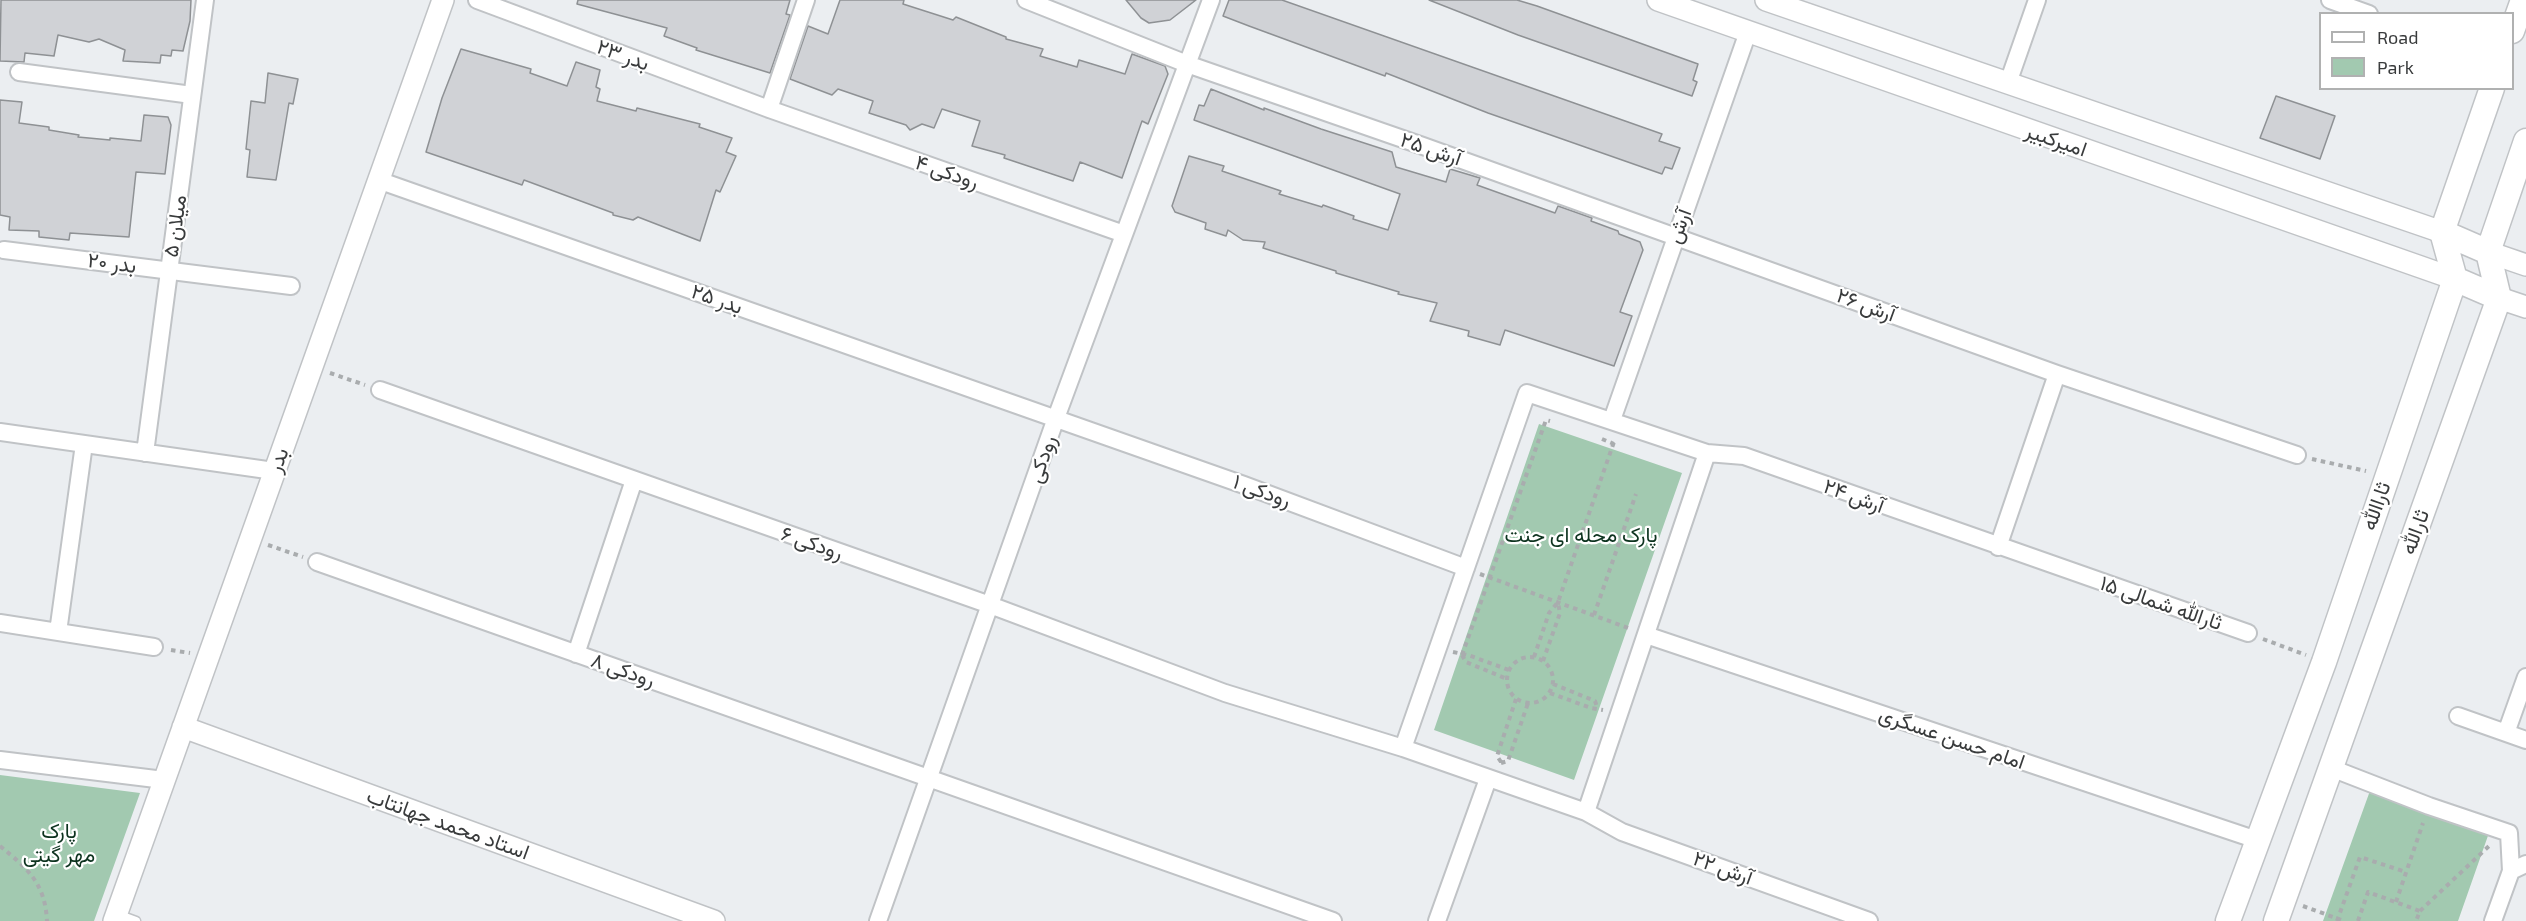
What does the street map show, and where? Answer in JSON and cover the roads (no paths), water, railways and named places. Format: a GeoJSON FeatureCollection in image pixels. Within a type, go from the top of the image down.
{"type":"FeatureCollection","features":[{"type":"Feature","properties":{"kind":"main road"},"geometry":{"type":"LineString","coordinates":[[2514,25],[2523,0]]}},
{"type":"Feature","properties":{"kind":"main road"},"geometry":{"type":"LineString","coordinates":[[2491,90],[2442,232],[2455,279],[2499,298]]}},
{"type":"Feature","properties":{"kind":"main road"},"geometry":{"type":"LineString","coordinates":[[2499,298],[2488,252],[2526,141]]}},
{"type":"Feature","properties":{"kind":"main road"},"geometry":{"type":"LineString","coordinates":[[2442,232],[2488,252]]}},
{"type":"Feature","properties":{"kind":"main road","name":"ثاراالله"},"geometry":{"type":"LineString","coordinates":[[2228,921],[2324,662],[2455,279]]}},
{"type":"Feature","properties":{"kind":"main road","name":"ثارالله"},"geometry":{"type":"LineString","coordinates":[[2280,910],[2499,298]]}},
{"type":"Feature","properties":{"kind":"street","name":"میلان ۵"},"geometry":{"type":"LineString","coordinates":[[145,453],[205,0]]}},
{"type":"Feature","properties":{"kind":"street","name":"بدر"},"geometry":{"type":"LineString","coordinates":[[122,919],[164,780],[443,0]]}},
{"type":"Feature","properties":{"kind":"street","name":"بدر ۲۳"},"geometry":{"type":"LineString","coordinates":[[477,0],[769,109]]}},
{"type":"Feature","properties":{"kind":"street"},"geometry":{"type":"LineString","coordinates":[[769,109],[806,0]]}},
{"type":"Feature","properties":{"kind":"street","name":"آرش ۲۵"},"geometry":{"type":"LineString","coordinates":[[1026,0],[1187,64],[1675,236]]}},
{"type":"Feature","properties":{"kind":"street","name":"رودکی"},"geometry":{"type":"LineString","coordinates":[[878,921],[1056,418],[1211,0]]}},
{"type":"Feature","properties":{"kind":"street","name":"امیرکبیر"},"geometry":{"type":"LineString","coordinates":[[1658,0],[2455,279]]}},
{"type":"Feature","properties":{"kind":"street","name":"امیرکبیر"},"geometry":{"type":"LineString","coordinates":[[1766,0],[2442,232]]}},
{"type":"Feature","properties":{"kind":"street"},"geometry":{"type":"LineString","coordinates":[[2008,83],[2037,0]]}},
{"type":"Feature","properties":{"kind":"street"},"geometry":{"type":"LineString","coordinates":[[2330,0],[2363,12]]}},
{"type":"Feature","properties":{"kind":"street","name":"آرش"},"geometry":{"type":"LineString","coordinates":[[1616,422],[1675,236],[1748,32]]}},
{"type":"Feature","properties":{"kind":"street"},"geometry":{"type":"LineString","coordinates":[[19,72],[192,95]]}},
{"type":"Feature","properties":{"kind":"street","name":"رودکی ۴"},"geometry":{"type":"LineString","coordinates":[[769,109],[1124,234]]}},
{"type":"Feature","properties":{"kind":"street","name":"بدر ۲۵"},"geometry":{"type":"LineString","coordinates":[[378,180],[1056,418]]}},
{"type":"Feature","properties":{"kind":"street","name":"آرش ۲۶"},"geometry":{"type":"LineString","coordinates":[[1675,236],[2057,374],[2297,455]]}},
{"type":"Feature","properties":{"kind":"street","name":"بدر ۲۰"},"geometry":{"type":"LineString","coordinates":[[4,250],[291,286]]}},
{"type":"Feature","properties":{"kind":"street"},"geometry":{"type":"LineString","coordinates":[[2488,252],[2526,265]]}},
{"type":"Feature","properties":{"kind":"street"},"geometry":{"type":"LineString","coordinates":[[2499,298],[2526,307]]}},
{"type":"Feature","properties":{"kind":"street"},"geometry":{"type":"LineString","coordinates":[[1998,547],[2057,374]]}},
{"type":"Feature","properties":{"kind":"street","name":"رودکی ۶"},"geometry":{"type":"LineString","coordinates":[[380,390],[990,605],[1225,693]]}},
{"type":"Feature","properties":{"kind":"street","name":"آرش ۲۴"},"geometry":{"type":"LineString","coordinates":[[1466,568],[1527,393],[1707,453],[1744,456],[1998,547]]}},
{"type":"Feature","properties":{"kind":"street","name":"رودکی ۱"},"geometry":{"type":"LineString","coordinates":[[1056,418],[1244,484],[1466,568]]}},
{"type":"Feature","properties":{"kind":"street"},"geometry":{"type":"LineString","coordinates":[[0,432],[274,471]]}},
{"type":"Feature","properties":{"kind":"street"},"geometry":{"type":"LineString","coordinates":[[58,632],[84,444]]}},
{"type":"Feature","properties":{"kind":"street"},"geometry":{"type":"LineString","coordinates":[[1586,812],[1707,453]]}},
{"type":"Feature","properties":{"kind":"street"},"geometry":{"type":"LineString","coordinates":[[576,654],[634,480]]}},
{"type":"Feature","properties":{"kind":"street","name":"ثارالله شمالی ۱۵"},"geometry":{"type":"LineString","coordinates":[[1998,547],[2248,633]]}},
{"type":"Feature","properties":{"kind":"street","name":"رودکی ۸"},"geometry":{"type":"LineString","coordinates":[[317,562],[1333,921]]}},
{"type":"Feature","properties":{"kind":"street"},"geometry":{"type":"LineString","coordinates":[[1403,748],[1466,568]]}},
{"type":"Feature","properties":{"kind":"street"},"geometry":{"type":"LineString","coordinates":[[0,623],[154,647]]}},
{"type":"Feature","properties":{"kind":"street","name":"امام حسن عسگری"},"geometry":{"type":"LineString","coordinates":[[1646,635],[2257,840]]}},
{"type":"Feature","properties":{"kind":"street"},"geometry":{"type":"LineString","coordinates":[[2506,733],[2526,677]]}},
{"type":"Feature","properties":{"kind":"street","name":"آرش ۲۲"},"geometry":{"type":"LineString","coordinates":[[1225,693],[1403,748],[1586,812],[1622,832],[1864,920]]}},
{"type":"Feature","properties":{"kind":"street"},"geometry":{"type":"LineString","coordinates":[[2458,716],[2526,741]]}},
{"type":"Feature","properties":{"kind":"street","name":"استاد محمد جهانتاب"},"geometry":{"type":"LineString","coordinates":[[183,727],[714,921]]}},
{"type":"Feature","properties":{"kind":"street"},"geometry":{"type":"LineString","coordinates":[[0,760],[164,780]]}},
{"type":"Feature","properties":{"kind":"street"},"geometry":{"type":"LineString","coordinates":[[2331,768],[2429,806],[2508,833],[2519,868],[2493,921]]}},
{"type":"Feature","properties":{"kind":"street"},"geometry":{"type":"LineString","coordinates":[[1437,921],[1488,778]]}},
{"type":"Feature","properties":{"kind":"park label","name":"پارک محله ای جنت"},"geometry":{"type":"Point","coordinates":[1581,535]}},
{"type":"Feature","properties":{"kind":"park label","name":"پارک مهر گیتی"},"geometry":{"type":"Point","coordinates":[59,843]}}]}
